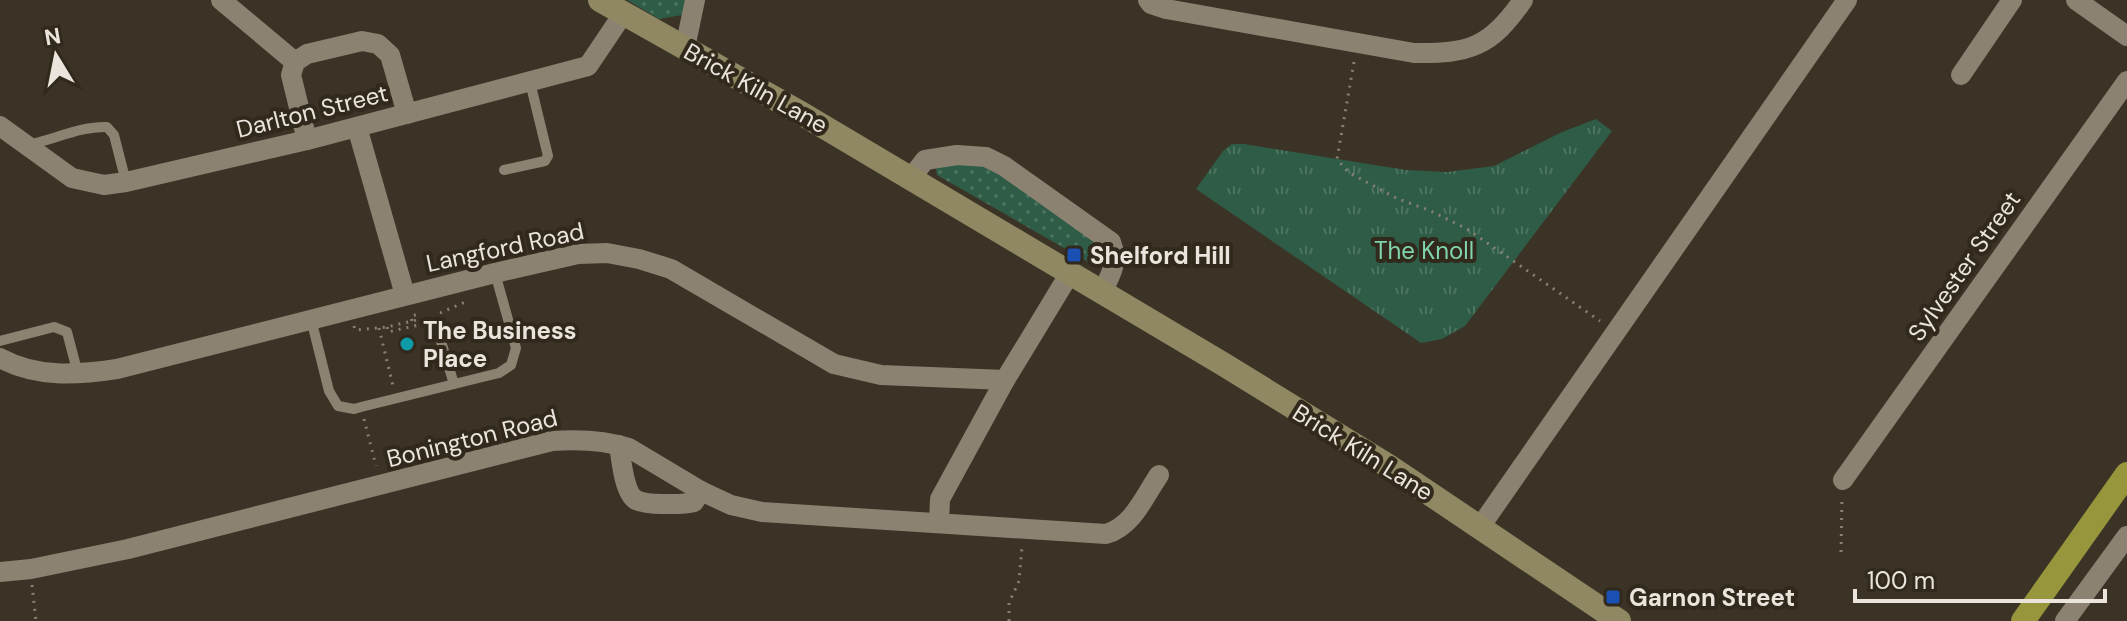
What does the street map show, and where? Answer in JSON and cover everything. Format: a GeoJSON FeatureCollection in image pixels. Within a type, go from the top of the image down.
{"type":"FeatureCollection","features":[{"type":"Feature","properties":{"kind":"highway"},"geometry":{"type":"LineString","coordinates":[[2023,621],[2127,474]]}},
{"type":"Feature","properties":{"kind":"street"},"geometry":{"type":"LineString","coordinates":[[221,0],[295,62]]}},
{"type":"Feature","properties":{"kind":"street","name":"Brick Kiln Lane"},"geometry":{"type":"LineString","coordinates":[[600,0],[911,178],[1377,459],[1619,621]]}},
{"type":"Feature","properties":{"kind":"street"},"geometry":{"type":"LineString","coordinates":[[685,48],[695,0]]}},
{"type":"Feature","properties":{"kind":"street"},"geometry":{"type":"LineString","coordinates":[[1148,0],[1166,9],[1414,53],[1442,54],[1472,47],[1493,36],[1508,22],[1523,0]]}},
{"type":"Feature","properties":{"kind":"street"},"geometry":{"type":"LineString","coordinates":[[1480,527],[1847,0]]}},
{"type":"Feature","properties":{"kind":"street"},"geometry":{"type":"LineString","coordinates":[[1961,75],[2012,0]]}},
{"type":"Feature","properties":{"kind":"street"},"geometry":{"type":"LineString","coordinates":[[2076,0],[2127,36]]}},
{"type":"Feature","properties":{"kind":"street","name":"Darlton Street"},"geometry":{"type":"LineString","coordinates":[[0,126],[72,178],[104,185],[126,182],[307,140],[588,66],[623,14]]}},
{"type":"Feature","properties":{"kind":"street"},"geometry":{"type":"LineString","coordinates":[[307,140],[291,75],[295,62],[307,54],[362,41],[378,44],[390,55],[407,114]]}},
{"type":"Feature","properties":{"kind":"street","name":"Sylvester Street"},"geometry":{"type":"LineString","coordinates":[[1843,480],[2127,81]]}},
{"type":"Feature","properties":{"kind":"street"},"geometry":{"type":"LineString","coordinates":[[357,127],[405,295]]}},
{"type":"Feature","properties":{"kind":"street"},"geometry":{"type":"LineString","coordinates":[[911,178],[925,160],[957,155],[986,157],[1004,166],[1111,242],[1116,254],[1102,292]]}},
{"type":"Feature","properties":{"kind":"street","name":"Langford Road"},"geometry":{"type":"LineString","coordinates":[[0,358],[32,371],[78,375],[117,369],[495,273],[578,254],[607,253],[639,259],[682,275],[834,364],[881,375],[1005,380]]}},
{"type":"Feature","properties":{"kind":"street"},"geometry":{"type":"LineString","coordinates":[[939,523],[940,499],[1005,380],[1070,273]]}},
{"type":"Feature","properties":{"kind":"street","name":"Bonington Road"},"geometry":{"type":"LineString","coordinates":[[0,572],[31,569],[128,549],[552,441],[580,439],[629,448],[701,491],[731,505],[762,512],[1106,534],[1128,523],[1159,475]]}},
{"type":"Feature","properties":{"kind":"street"},"geometry":{"type":"LineString","coordinates":[[619,445],[627,487],[637,500],[653,504],[685,504],[694,502],[701,491]]}},
{"type":"Feature","properties":{"kind":"street"},"geometry":{"type":"LineString","coordinates":[[2065,621],[2127,536]]}},
{"type":"Feature","properties":{"kind":"lane"},"geometry":{"type":"LineString","coordinates":[[504,170],[545,161],[548,156],[530,82]]}},
{"type":"Feature","properties":{"kind":"lane"},"geometry":{"type":"LineString","coordinates":[[25,145],[49,141],[92,126],[107,127],[114,135],[126,182]]}},
{"type":"Feature","properties":{"kind":"lane"},"geometry":{"type":"LineString","coordinates":[[311,319],[329,391],[338,406],[354,409],[499,373],[511,365],[516,348],[495,273]]}},
{"type":"Feature","properties":{"kind":"lane"},"geometry":{"type":"LineString","coordinates":[[432,320],[454,384]]}},
{"type":"Feature","properties":{"kind":"lane"},"geometry":{"type":"LineString","coordinates":[[0,341],[54,327],[61,328],[67,332],[78,375]]}},
{"type":"Feature","properties":{"kind":"path"},"geometry":{"type":"LineString","coordinates":[[1357,43],[1337,159],[1348,172],[1396,198],[1467,229],[1615,332]]}},
{"type":"Feature","properties":{"kind":"path"},"geometry":{"type":"LineString","coordinates":[[387,327],[388,332],[432,320],[465,302],[464,298]]}},
{"type":"Feature","properties":{"kind":"path"},"geometry":{"type":"LineString","coordinates":[[412,321],[411,316],[416,315]]}},
{"type":"Feature","properties":{"kind":"path"},"geometry":{"type":"LineString","coordinates":[[354,326],[355,330],[432,320]]}},
{"type":"Feature","properties":{"kind":"path"},"geometry":{"type":"LineString","coordinates":[[379,328],[396,398]]}},
{"type":"Feature","properties":{"kind":"path"},"geometry":{"type":"LineString","coordinates":[[368,434],[381,486]]}},
{"type":"Feature","properties":{"kind":"path"},"geometry":{"type":"LineString","coordinates":[[1841,552],[1843,480]]}},
{"type":"Feature","properties":{"kind":"path"},"geometry":{"type":"LineString","coordinates":[[1009,621],[1009,603],[1019,581],[1024,529]]}},
{"type":"Feature","properties":{"kind":"path"},"geometry":{"type":"LineString","coordinates":[[31,569],[36,621]]}},
{"type":"Feature","properties":{"kind":"green space"},"geometry":{"type":"Polygon","coordinates":[[[627,0],[685,0],[682,15],[659,19],[627,0]]]}},
{"type":"Feature","properties":{"kind":"green space","name":"The Knoll"},"geometry":{"type":"Polygon","coordinates":[[[1596,119],[1612,131],[1465,326],[1442,339],[1421,343],[1196,189],[1223,151],[1232,144],[1406,170],[1447,172],[1494,166],[1562,132],[1596,119]]]}},
{"type":"Feature","properties":{"kind":"green space"},"geometry":{"type":"Polygon","coordinates":[[[977,163],[1000,171],[1104,245],[1105,265],[1097,267],[937,175],[936,169],[943,164],[977,163]]]}},
{"type":"Feature","properties":{"kind":"place","name":"Shelford Hill"},"geometry":{"type":"Point","coordinates":[1074,255]}},
{"type":"Feature","properties":{"kind":"place","name":"The Business Place"},"geometry":{"type":"Point","coordinates":[407,344]}},
{"type":"Feature","properties":{"kind":"place","name":"Garnon Street"},"geometry":{"type":"Point","coordinates":[1613,597]}}]}
